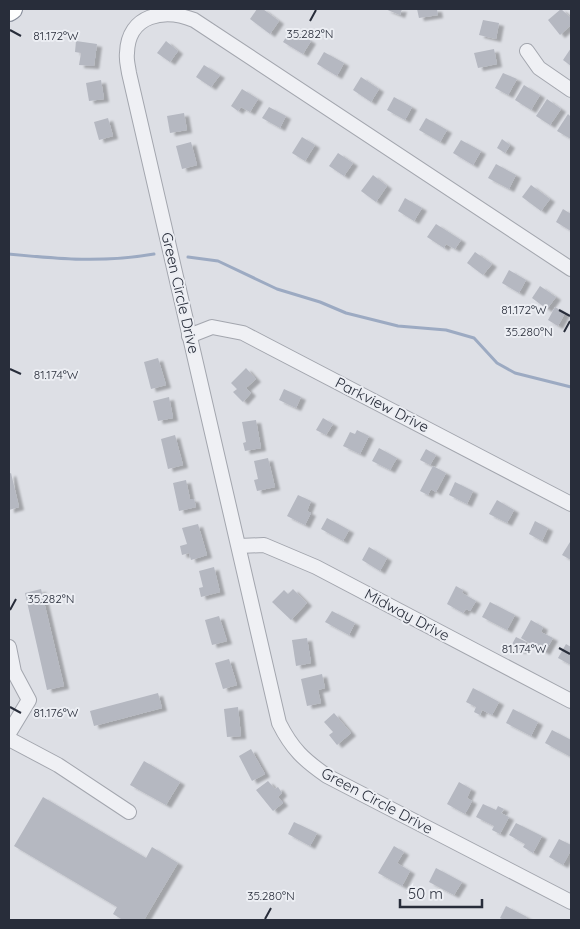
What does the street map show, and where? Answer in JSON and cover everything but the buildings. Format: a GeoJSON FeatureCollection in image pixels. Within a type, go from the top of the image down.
{"type":"FeatureCollection","features":[{"type":"Feature","properties":{"kind":"street","name":"Green Circle Drive"},"geometry":{"type":"LineString","coordinates":[[571,269],[194,20],[179,14],[152,15],[139,24],[130,38],[127,53],[189,336],[279,723],[289,744],[304,760],[327,776],[571,902]]}},
{"type":"Feature","properties":{"kind":"street"},"geometry":{"type":"LineString","coordinates":[[527,51],[539,68],[571,90]]}},
{"type":"Feature","properties":{"kind":"street","name":"Parkview Drive"},"geometry":{"type":"LineString","coordinates":[[189,336],[212,327],[243,333],[571,504]]}},
{"type":"Feature","properties":{"kind":"street","name":"Midway Drive"},"geometry":{"type":"LineString","coordinates":[[238,546],[264,545],[316,567],[571,701]]}},
{"type":"Feature","properties":{"kind":"street"},"geometry":{"type":"LineString","coordinates":[[9,647],[11,671],[30,700],[9,733]]}},
{"type":"Feature","properties":{"kind":"street"},"geometry":{"type":"LineString","coordinates":[[9,739],[58,765],[130,812]]}},
{"type":"Feature","properties":{"kind":"waterway"},"geometry":{"type":"LineString","coordinates":[[9,254],[64,259],[99,259],[154,254]]}},
{"type":"Feature","properties":{"kind":"waterway"},"geometry":{"type":"LineString","coordinates":[[188,257],[218,261],[277,289],[320,302],[346,313],[398,326],[446,330],[474,338],[497,363],[515,373],[571,387]]}}]}
